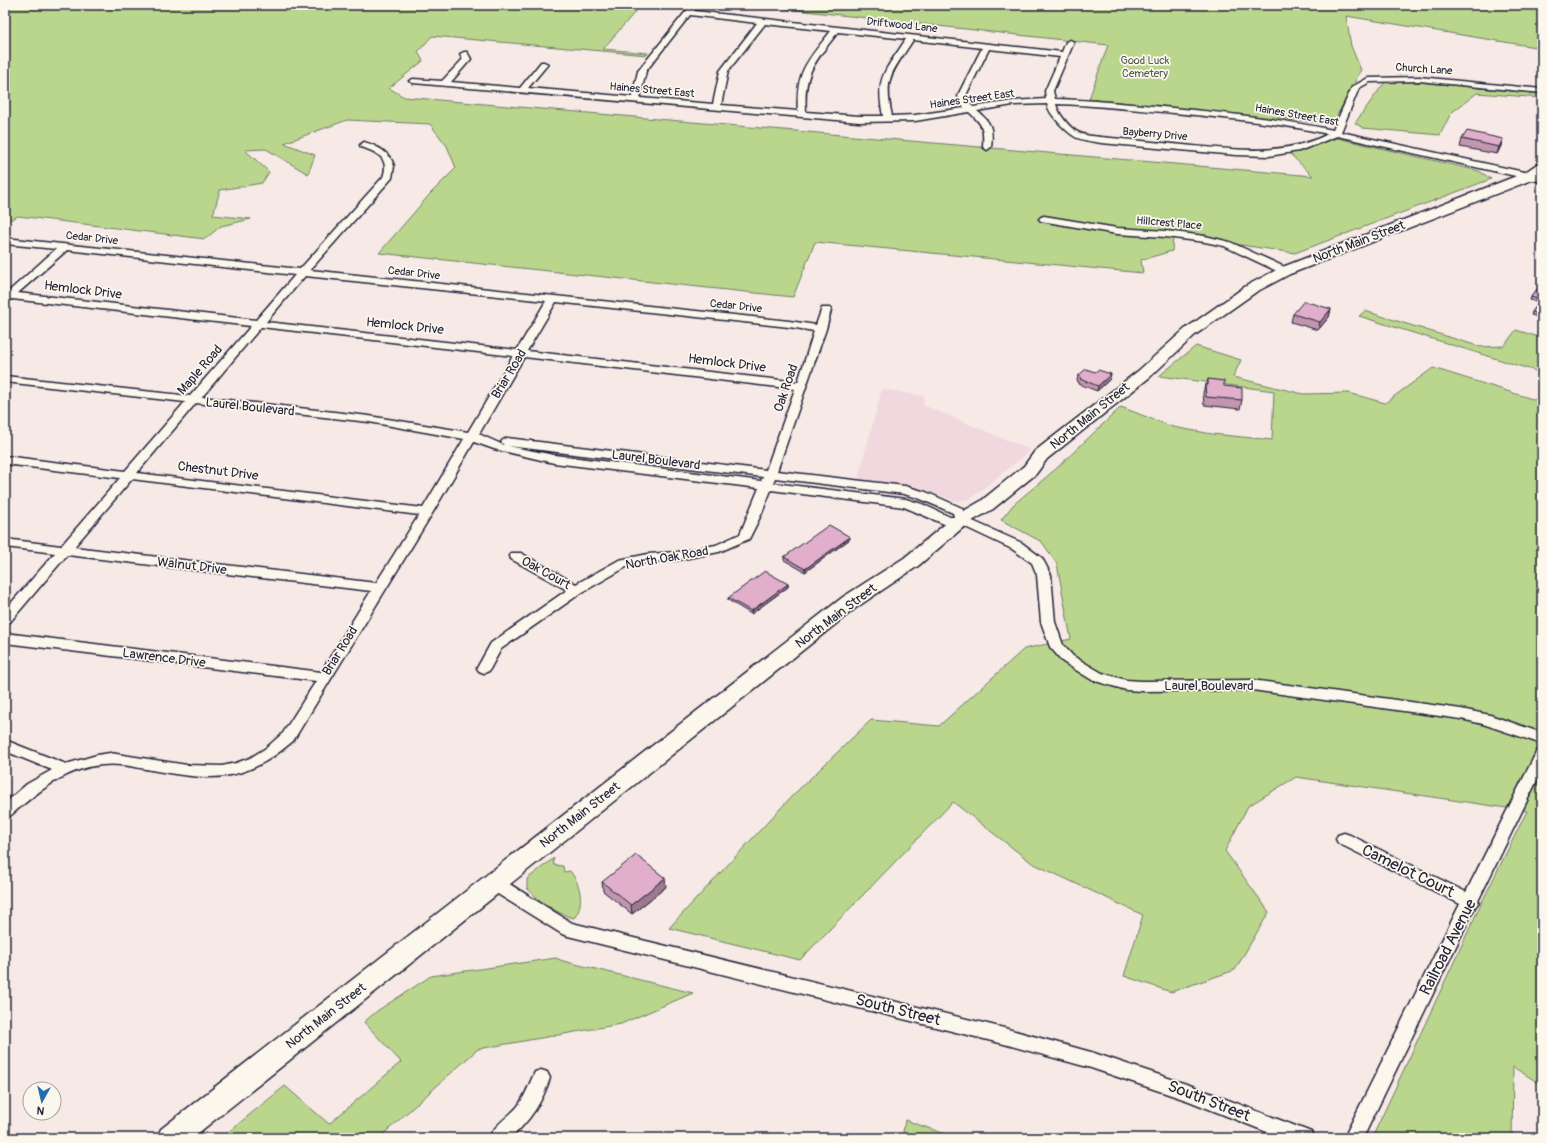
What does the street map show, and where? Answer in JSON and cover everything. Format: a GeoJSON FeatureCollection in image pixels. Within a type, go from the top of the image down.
{"type":"FeatureCollection","features":[{"type":"Feature","properties":{"kind":"highway","name":"North Main Street"},"geometry":{"type":"LineString","coordinates":[[171,1138],[850,602],[911,562],[961,520],[987,505],[1030,470],[1041,455],[1144,374],[1190,332],[1251,289],[1286,271],[1535,177],[1542,167]]}},
{"type":"Feature","properties":{"kind":"street"},"geometry":{"type":"LineString","coordinates":[[635,100],[638,94],[639,79],[642,71],[696,5]]}},
{"type":"Feature","properties":{"kind":"street","name":"Driftwood Lane"},"geometry":{"type":"LineString","coordinates":[[689,13],[1065,54]]}},
{"type":"Feature","properties":{"kind":"street"},"geometry":{"type":"LineString","coordinates":[[716,107],[724,71],[763,21]]}},
{"type":"Feature","properties":{"kind":"street"},"geometry":{"type":"LineString","coordinates":[[802,114],[801,95],[804,76],[836,29]]}},
{"type":"Feature","properties":{"kind":"street"},"geometry":{"type":"LineString","coordinates":[[888,119],[884,84],[888,73],[911,37]]}},
{"type":"Feature","properties":{"kind":"street"},"geometry":{"type":"LineString","coordinates":[[1050,100],[1049,91],[1070,42]]}},
{"type":"Feature","properties":{"kind":"street"},"geometry":{"type":"LineString","coordinates":[[987,46],[962,95],[962,99],[966,105],[986,124],[989,132],[987,147]]}},
{"type":"Feature","properties":{"kind":"street"},"geometry":{"type":"LineString","coordinates":[[445,83],[467,59],[464,54]]}},
{"type":"Feature","properties":{"kind":"street"},"geometry":{"type":"LineString","coordinates":[[522,90],[544,64]]}},
{"type":"Feature","properties":{"kind":"street","name":"Church Lane"},"geometry":{"type":"LineString","coordinates":[[1336,133],[1356,87],[1368,80],[1419,79],[1542,91]]}},
{"type":"Feature","properties":{"kind":"street","name":"Haines Street East"},"geometry":{"type":"LineString","coordinates":[[413,81],[802,114],[888,119],[938,115],[1013,103],[1050,100],[1082,102],[1262,120],[1336,133],[1535,177]]}},
{"type":"Feature","properties":{"kind":"street","name":"Bayberry Drive"},"geometry":{"type":"LineString","coordinates":[[1050,100],[1053,111],[1068,129],[1082,137],[1101,140],[1236,152],[1269,153],[1296,149],[1330,137],[1336,133]]}},
{"type":"Feature","properties":{"kind":"street","name":"Maple Road"},"geometry":{"type":"LineString","coordinates":[[5,619],[303,272],[387,178],[390,171],[390,163],[380,150],[364,145]]}},
{"type":"Feature","properties":{"kind":"street","name":"Hillcrest Place"},"geometry":{"type":"LineString","coordinates":[[1044,220],[1117,231],[1166,234],[1205,239],[1227,244],[1286,271]]}},
{"type":"Feature","properties":{"kind":"street","name":"Cedar Drive"},"geometry":{"type":"LineString","coordinates":[[5,241],[781,323],[821,329]]}},
{"type":"Feature","properties":{"kind":"street"},"geometry":{"type":"LineString","coordinates":[[6,297],[65,247]]}},
{"type":"Feature","properties":{"kind":"street","name":"Hemlock Drive"},"geometry":{"type":"LineString","coordinates":[[6,297],[521,353],[802,386]]}},
{"type":"Feature","properties":{"kind":"street","name":"Briar Road"},"geometry":{"type":"LineString","coordinates":[[5,812],[39,782],[64,769],[104,759],[123,760],[193,772],[216,772],[250,765],[275,750],[288,737],[427,512],[552,300]]}},
{"type":"Feature","properties":{"kind":"street","name":"Oak Road"},"geometry":{"type":"LineString","coordinates":[[768,480],[802,386],[826,310]]}},
{"type":"Feature","properties":{"kind":"street","name":"Laurel Boulevard"},"geometry":{"type":"LineString","coordinates":[[5,379],[410,425],[471,438],[498,447],[536,456],[840,489],[906,503],[918,506],[948,520],[961,520],[1017,546],[1037,561],[1044,575],[1048,622],[1057,647],[1068,659],[1097,677],[1126,685],[1142,686],[1229,685],[1277,688],[1461,714],[1485,719],[1542,739]]}},
{"type":"Feature","properties":{"kind":"street","name":"Chestnut Drive"},"geometry":{"type":"LineString","coordinates":[[5,460],[427,512]]}},
{"type":"Feature","properties":{"kind":"street","name":"North Oak Road"},"geometry":{"type":"LineString","coordinates":[[484,668],[496,646],[576,590],[624,563],[648,558],[702,552],[719,548],[745,536],[752,524],[768,480]]}},
{"type":"Feature","properties":{"kind":"street","name":"Walnut Drive"},"geometry":{"type":"LineString","coordinates":[[5,543],[380,588]]}},
{"type":"Feature","properties":{"kind":"street","name":"Oak Court"},"geometry":{"type":"LineString","coordinates":[[516,556],[576,590]]}},
{"type":"Feature","properties":{"kind":"street","name":"Lawrence Drive"},"geometry":{"type":"LineString","coordinates":[[5,638],[324,677]]}},
{"type":"Feature","properties":{"kind":"street"},"geometry":{"type":"LineString","coordinates":[[5,746],[64,769]]}},
{"type":"Feature","properties":{"kind":"street","name":"Railroad Avenue"},"geometry":{"type":"LineString","coordinates":[[1353,1138],[1542,756]]}},
{"type":"Feature","properties":{"kind":"street","name":"Camelot Court"},"geometry":{"type":"LineString","coordinates":[[1344,839],[1471,902]]}},
{"type":"Feature","properties":{"kind":"street","name":"South Street"},"geometry":{"type":"LineString","coordinates":[[494,883],[568,929],[1004,1036],[1091,1060],[1192,1094],[1304,1138]]}},
{"type":"Feature","properties":{"kind":"street"},"geometry":{"type":"LineString","coordinates":[[498,1138],[526,1111],[537,1094],[541,1078]]}},
{"type":"Feature","properties":{"kind":"shaded area"},"geometry":{"type":"Polygon","coordinates":[[[882,389],[924,396],[923,405],[1031,450],[970,499],[955,501],[911,485],[858,479],[882,389]]]}},
{"type":"Feature","properties":{"kind":"green space"},"geometry":{"type":"Polygon","coordinates":[[[5,5],[641,5],[603,49],[648,53],[647,55],[432,36],[418,52],[423,61],[389,88],[404,97],[1313,176],[1289,153],[1337,138],[1479,171],[1491,179],[1295,253],[1173,235],[1172,251],[1141,260],[1143,273],[815,242],[793,297],[379,253],[430,194],[456,168],[447,146],[430,124],[347,120],[284,143],[315,155],[308,174],[266,149],[245,150],[269,172],[262,183],[220,190],[213,215],[251,219],[221,226],[205,239],[18,216],[5,222],[5,5]]]}},
{"type":"Feature","properties":{"kind":"green space","name":"Good Luck Cemetery"},"geometry":{"type":"Polygon","coordinates":[[[751,5],[1542,5],[1542,55],[1540,55],[1541,48],[1346,16],[1351,46],[1361,70],[1335,119],[1334,124],[1089,99],[1108,45],[751,5]]]}},
{"type":"Feature","properties":{"kind":"green space"},"geometry":{"type":"Polygon","coordinates":[[[1387,79],[1542,94],[1542,98],[1477,93],[1451,113],[1440,135],[1363,128],[1355,123],[1387,79]]]}},
{"type":"Feature","properties":{"kind":"green space"},"geometry":{"type":"Polygon","coordinates":[[[1365,311],[1481,347],[1504,346],[1516,330],[1542,338],[1542,373],[1359,316],[1365,311]]]}},
{"type":"Feature","properties":{"kind":"green space"},"geometry":{"type":"Polygon","coordinates":[[[1196,346],[1241,360],[1233,377],[1303,394],[1349,393],[1385,403],[1433,368],[1542,402],[1542,906],[1537,921],[1542,926],[1542,1085],[1513,1067],[1512,1138],[1372,1138],[1480,906],[1527,811],[1296,777],[1248,806],[1225,851],[1269,912],[1235,970],[1171,992],[1124,976],[1143,915],[1032,863],[953,802],[800,960],[669,928],[792,796],[871,720],[939,726],[1024,649],[1071,639],[1057,564],[1042,542],[1001,520],[1013,505],[1057,468],[1121,407],[1173,427],[1212,434],[1272,440],[1274,391],[1159,376],[1196,346]]]}},
{"type":"Feature","properties":{"kind":"green space"},"geometry":{"type":"Polygon","coordinates":[[[554,858],[554,865],[563,866],[564,872],[570,871],[579,887],[580,906],[575,917],[573,918],[548,906],[527,888],[527,879],[554,858]]]}},
{"type":"Feature","properties":{"kind":"green space"},"geometry":{"type":"Polygon","coordinates":[[[556,958],[693,993],[621,1024],[478,1049],[379,1138],[221,1138],[285,1086],[329,1124],[401,1062],[364,1022],[377,1011],[431,976],[556,958]]]}},
{"type":"Feature","properties":{"kind":"green space"},"geometry":{"type":"Polygon","coordinates":[[[905,1120],[957,1138],[902,1138],[905,1120]]]}},
{"type":"Feature","properties":{"kind":"building"},"geometry":{"type":"Polygon","coordinates":[[[1467,131],[1503,139],[1499,147],[1462,139],[1467,131]]]}},
{"type":"Feature","properties":{"kind":"building"},"geometry":{"type":"Polygon","coordinates":[[[1542,283],[1542,315],[1532,312],[1541,300],[1531,297],[1542,283]]]}},
{"type":"Feature","properties":{"kind":"building"},"geometry":{"type":"Polygon","coordinates":[[[1304,301],[1331,309],[1320,322],[1293,314],[1304,301]]]}},
{"type":"Feature","properties":{"kind":"building"},"geometry":{"type":"Polygon","coordinates":[[[1086,369],[1095,372],[1098,370],[1111,374],[1098,386],[1080,379],[1081,377],[1078,376],[1086,369]]]}},
{"type":"Feature","properties":{"kind":"building"},"geometry":{"type":"Polygon","coordinates":[[[1208,379],[1224,381],[1224,386],[1242,388],[1242,400],[1206,397],[1205,385],[1208,385],[1208,379]]]}},
{"type":"Feature","properties":{"kind":"building"},"geometry":{"type":"Polygon","coordinates":[[[829,525],[850,537],[805,569],[784,557],[829,525]]]}},
{"type":"Feature","properties":{"kind":"building"},"geometry":{"type":"Polygon","coordinates":[[[765,571],[788,584],[751,611],[728,598],[765,571]]]}},
{"type":"Feature","properties":{"kind":"building"},"geometry":{"type":"Polygon","coordinates":[[[636,855],[665,878],[631,905],[602,882],[636,855]]]}}]}
